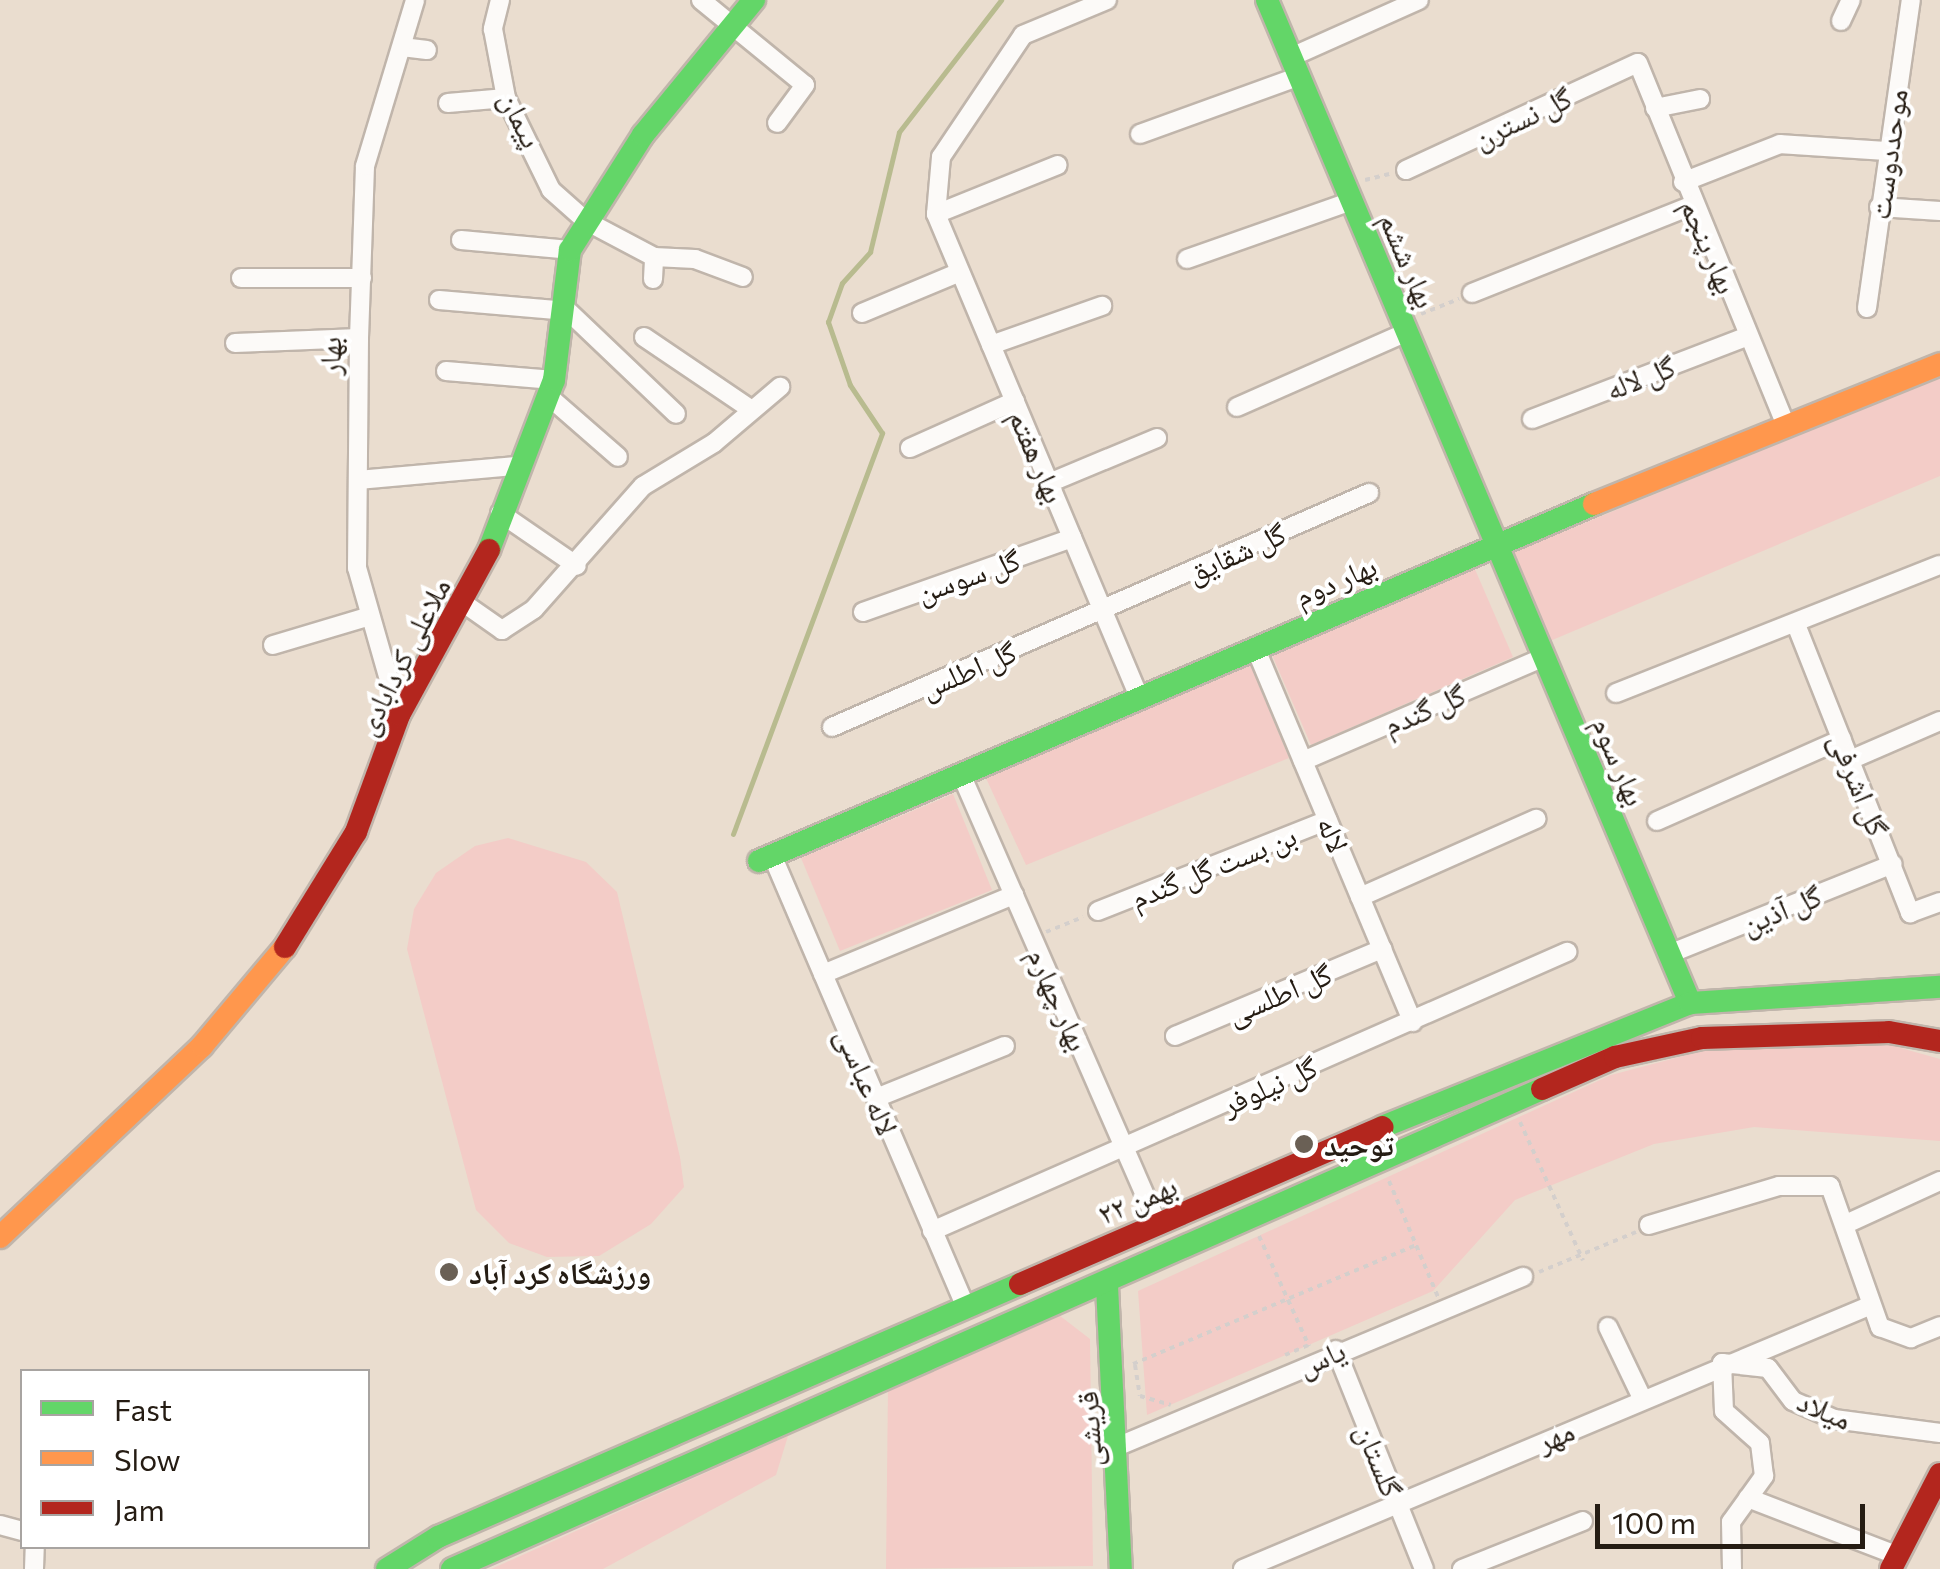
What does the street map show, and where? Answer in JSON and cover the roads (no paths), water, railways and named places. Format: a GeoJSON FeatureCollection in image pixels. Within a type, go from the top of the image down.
{"type":"FeatureCollection","features":[{"type":"Feature","properties":{"kind":"street","name":"بهار"},"geometry":{"type":"LineString","coordinates":[[398,714],[357,568],[360,338],[365,166],[414,0]]}},
{"type":"Feature","properties":{"kind":"street","name":"پیمان"},"geometry":{"type":"LineString","coordinates":[[500,0],[493,30],[506,98],[551,190],[586,222],[654,257]]}},
{"type":"Feature","properties":{"kind":"street"},"geometry":{"type":"LineString","coordinates":[[701,0],[732,32],[805,85],[777,123]]}},
{"type":"Feature","properties":{"kind":"street","name":"ملاعلی کردابادی"},"geometry":{"type":"LineString","coordinates":[[0,1237],[202,1046],[288,944],[356,832],[398,714],[462,602],[500,513],[550,388],[568,311],[570,250],[642,135],[732,32],[754,0]]}},
{"type":"Feature","properties":{"kind":"street"},"geometry":{"type":"LineString","coordinates":[[1058,165],[936,214],[941,157],[965,108],[1033,30],[1107,0]]}},
{"type":"Feature","properties":{"kind":"street","name":"بهار ششم"},"geometry":{"type":"LineString","coordinates":[[1268,0],[1496,543]]}},
{"type":"Feature","properties":{"kind":"street"},"geometry":{"type":"LineString","coordinates":[[1140,134],[1295,66],[1419,0]]}},
{"type":"Feature","properties":{"kind":"street"},"geometry":{"type":"LineString","coordinates":[[1841,21],[1851,0]]}},
{"type":"Feature","properties":{"kind":"street"},"geometry":{"type":"LineString","coordinates":[[1903,0],[1911,0]]}},
{"type":"Feature","properties":{"kind":"street","name":"موحددوست"},"geometry":{"type":"LineString","coordinates":[[1867,308],[1886,151],[1911,0]]}},
{"type":"Feature","properties":{"kind":"street"},"geometry":{"type":"LineString","coordinates":[[402,47],[427,50]]}},
{"type":"Feature","properties":{"kind":"street","name":"بهار پنجم"},"geometry":{"type":"LineString","coordinates":[[1638,63],[1683,182],[1786,426]]}},
{"type":"Feature","properties":{"kind":"street","name":"گل نسترن"},"geometry":{"type":"LineString","coordinates":[[1406,170],[1638,63]]}},
{"type":"Feature","properties":{"kind":"street"},"geometry":{"type":"LineString","coordinates":[[448,104],[506,98]]}},
{"type":"Feature","properties":{"kind":"street"},"geometry":{"type":"LineString","coordinates":[[1655,108],[1700,99]]}},
{"type":"Feature","properties":{"kind":"street"},"geometry":{"type":"LineString","coordinates":[[1683,182],[1780,144],[1886,151]]}},
{"type":"Feature","properties":{"kind":"street"},"geometry":{"type":"LineString","coordinates":[[1187,259],[1349,193]]}},
{"type":"Feature","properties":{"kind":"street"},"geometry":{"type":"LineString","coordinates":[[1472,293],[1693,205]]}},
{"type":"Feature","properties":{"kind":"street"},"geometry":{"type":"LineString","coordinates":[[1879,207],[1940,211]]}},
{"type":"Feature","properties":{"kind":"street","name":"بهار هفتم"},"geometry":{"type":"LineString","coordinates":[[936,214],[1139,697]]}},
{"type":"Feature","properties":{"kind":"street"},"geometry":{"type":"LineString","coordinates":[[461,240],[570,250]]}},
{"type":"Feature","properties":{"kind":"street"},"geometry":{"type":"LineString","coordinates":[[654,279],[654,257],[695,258],[743,277]]}},
{"type":"Feature","properties":{"kind":"street"},"geometry":{"type":"LineString","coordinates":[[862,313],[960,272]]}},
{"type":"Feature","properties":{"kind":"street"},"geometry":{"type":"LineString","coordinates":[[242,278],[362,278]]}},
{"type":"Feature","properties":{"kind":"street"},"geometry":{"type":"LineString","coordinates":[[438,300],[568,311],[676,414]]}},
{"type":"Feature","properties":{"kind":"street"},"geometry":{"type":"LineString","coordinates":[[991,345],[1102,306]]}},
{"type":"Feature","properties":{"kind":"street"},"geometry":{"type":"LineString","coordinates":[[1236,407],[1405,327]]}},
{"type":"Feature","properties":{"kind":"street","name":"گل لاله"},"geometry":{"type":"LineString","coordinates":[[1532,419],[1748,336]]}},
{"type":"Feature","properties":{"kind":"street"},"geometry":{"type":"LineString","coordinates":[[644,337],[752,410]]}},
{"type":"Feature","properties":{"kind":"street"},"geometry":{"type":"LineString","coordinates":[[235,343],[360,338]]}},
{"type":"Feature","properties":{"kind":"street","name":"بهار دوم"},"geometry":{"type":"LineString","coordinates":[[765,858],[1496,543],[1940,364]]}},
{"type":"Feature","properties":{"kind":"street"},"geometry":{"type":"LineString","coordinates":[[446,371],[550,388],[618,456]]}},
{"type":"Feature","properties":{"kind":"street"},"geometry":{"type":"LineString","coordinates":[[462,602],[502,630],[577,566],[642,486],[752,410],[780,386]]}},
{"type":"Feature","properties":{"kind":"street"},"geometry":{"type":"LineString","coordinates":[[910,448],[1015,402]]}},
{"type":"Feature","properties":{"kind":"street"},"geometry":{"type":"LineString","coordinates":[[1049,483],[1157,438]]}},
{"type":"Feature","properties":{"kind":"street"},"geometry":{"type":"LineString","coordinates":[[358,480],[516,466]]}},
{"type":"Feature","properties":{"kind":"street","name":"گل شقایق"},"geometry":{"type":"LineString","coordinates":[[1103,611],[1369,492]]}},
{"type":"Feature","properties":{"kind":"street"},"geometry":{"type":"LineString","coordinates":[[500,513],[577,566]]}},
{"type":"Feature","properties":{"kind":"street","name":"گل سوسن"},"geometry":{"type":"LineString","coordinates":[[863,612],[1072,538]]}},
{"type":"Feature","properties":{"kind":"street","name":"بهار سوم"},"geometry":{"type":"LineString","coordinates":[[1496,543],[1690,1003]]}},
{"type":"Feature","properties":{"kind":"street"},"geometry":{"type":"LineString","coordinates":[[1616,693],[1797,627],[1940,564]]}},
{"type":"Feature","properties":{"kind":"street","name":"گل اطلس"},"geometry":{"type":"LineString","coordinates":[[832,727],[1103,611]]}},
{"type":"Feature","properties":{"kind":"street"},"geometry":{"type":"LineString","coordinates":[[273,645],[370,616]]}},
{"type":"Feature","properties":{"kind":"street","name":"گل اشرفی"},"geometry":{"type":"LineString","coordinates":[[1797,627],[1910,912],[1940,902]]}},
{"type":"Feature","properties":{"kind":"street","name":"لاله"},"geometry":{"type":"LineString","coordinates":[[1255,647],[1413,1022]]}},
{"type":"Feature","properties":{"kind":"street","name":"گل گندم"},"geometry":{"type":"LineString","coordinates":[[1304,761],[1544,657]]}},
{"type":"Feature","properties":{"kind":"street"},"geometry":{"type":"LineString","coordinates":[[1850,760],[1940,721]]}},
{"type":"Feature","properties":{"kind":"street"},"geometry":{"type":"LineString","coordinates":[[1656,821],[1842,739]]}},
{"type":"Feature","properties":{"kind":"street","name":"بهار چهارم"},"geometry":{"type":"LineString","coordinates":[[960,774],[1157,1223]]}},
{"type":"Feature","properties":{"kind":"street"},"geometry":{"type":"LineString","coordinates":[[1360,897],[1536,819]]}},
{"type":"Feature","properties":{"kind":"street","name":"بن بست گل گندم"},"geometry":{"type":"LineString","coordinates":[[1098,911],[1328,820]]}},
{"type":"Feature","properties":{"kind":"street","name":"لاله عباسی"},"geometry":{"type":"LineString","coordinates":[[765,858],[822,974],[964,1306]]}},
{"type":"Feature","properties":{"kind":"street","name":"گل آذین"},"geometry":{"type":"LineString","coordinates":[[1669,954],[1892,864]]}},
{"type":"Feature","properties":{"kind":"street"},"geometry":{"type":"LineString","coordinates":[[822,974],[1014,895]]}},
{"type":"Feature","properties":{"kind":"street","name":"گل اطلسی"},"geometry":{"type":"LineString","coordinates":[[1174,1036],[1382,949]]}},
{"type":"Feature","properties":{"kind":"street","name":"گل نیلوفر"},"geometry":{"type":"LineString","coordinates":[[932,1231],[1567,952]]}},
{"type":"Feature","properties":{"kind":"street","name":"۲۲ بهمن"},"geometry":{"type":"LineString","coordinates":[[387,1569],[422,1547],[964,1306],[1601,1032],[1690,1003],[1940,986]]}},
{"type":"Feature","properties":{"kind":"street"},"geometry":{"type":"LineString","coordinates":[[452,1569],[1107,1286],[1615,1057],[1702,1038],[1889,1032],[1940,1041]]}},
{"type":"Feature","properties":{"kind":"street"},"geometry":{"type":"LineString","coordinates":[[876,1098],[1005,1046]]}},
{"type":"Feature","properties":{"kind":"street"},"geometry":{"type":"LineString","coordinates":[[1846,1224],[1940,1180]]}},
{"type":"Feature","properties":{"kind":"street"},"geometry":{"type":"LineString","coordinates":[[1649,1225],[1779,1186],[1830,1186],[1846,1224],[1869,1306],[1880,1327],[1911,1338],[1940,1326]]}},
{"type":"Feature","properties":{"kind":"street","name":"یاس"},"geometry":{"type":"LineString","coordinates":[[1121,1445],[1312,1352],[1336,1350],[1523,1277]]}},
{"type":"Feature","properties":{"kind":"street","name":"قریشی"},"geometry":{"type":"LineString","coordinates":[[1107,1286],[1125,1368],[1120,1569]]}},
{"type":"Feature","properties":{"kind":"street","name":"مهر"},"geometry":{"type":"LineString","coordinates":[[1243,1569],[1722,1363],[1869,1306]]}},
{"type":"Feature","properties":{"kind":"street"},"geometry":{"type":"LineString","coordinates":[[1608,1327],[1642,1398]]}},
{"type":"Feature","properties":{"kind":"street","name":"گلستان"},"geometry":{"type":"LineString","coordinates":[[1336,1350],[1424,1569]]}},
{"type":"Feature","properties":{"kind":"street"},"geometry":{"type":"LineString","coordinates":[[1722,1363],[1724,1411],[1760,1443],[1764,1476],[1731,1522],[1732,1569]]}},
{"type":"Feature","properties":{"kind":"street","name":"میلاد"},"geometry":{"type":"LineString","coordinates":[[1722,1363],[1768,1368],[1794,1401],[1834,1419],[1940,1432]]}},
{"type":"Feature","properties":{"kind":"street"},"geometry":{"type":"LineString","coordinates":[[1748,1498],[1894,1563],[1937,1488]]}},
{"type":"Feature","properties":{"kind":"street"},"geometry":{"type":"LineString","coordinates":[[1462,1569],[1582,1521]]}},
{"type":"Feature","properties":{"kind":"street"},"geometry":{"type":"LineString","coordinates":[[422,1547],[432,1569]]}},
{"type":"Feature","properties":{"kind":"waterway"},"geometry":{"type":"LineString","coordinates":[[733,834],[882,433],[850,385],[828,322],[842,283],[870,252],[899,132],[1001,0]]}},
{"type":"Feature","properties":{"kind":"place","name":"توحید"},"geometry":{"type":"Point","coordinates":[1304,1144]}},
{"type":"Feature","properties":{"kind":"place","name":"ورزشگاه کرد آباد"},"geometry":{"type":"Point","coordinates":[449,1272]}}]}
